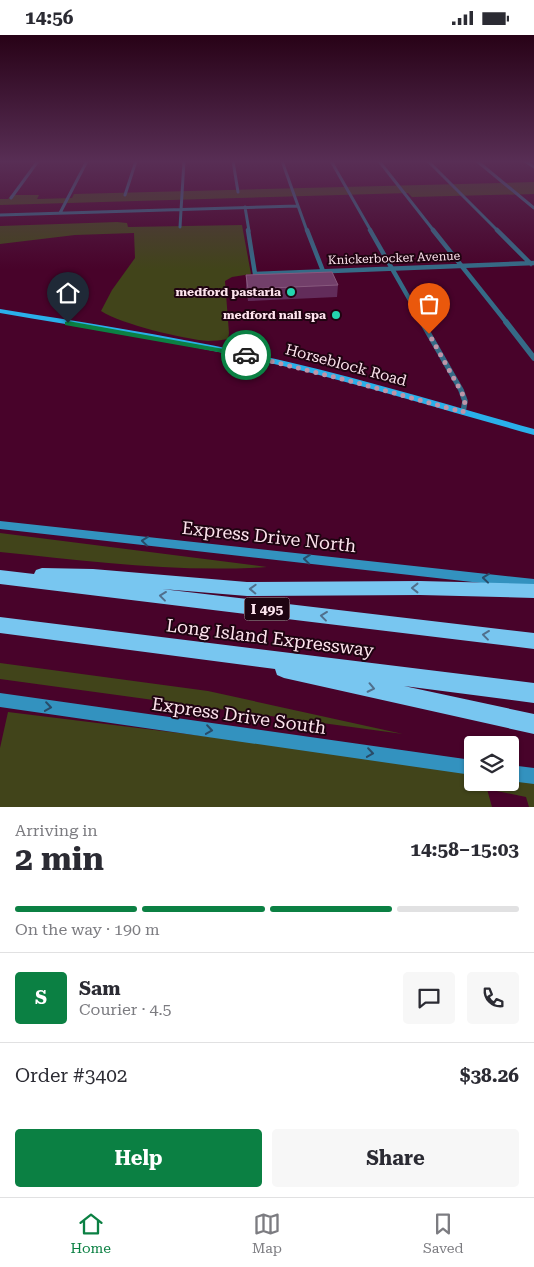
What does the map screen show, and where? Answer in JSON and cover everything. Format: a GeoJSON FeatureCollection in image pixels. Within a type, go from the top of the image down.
{"type":"FeatureCollection","features":[{"type":"Feature","properties":{"kind":"highway"},"geometry":{"type":"LineString","coordinates":[[0,573],[93,577],[247,589],[420,588],[534,591]]}},
{"type":"Feature","properties":{"kind":"highway","name":"Long Island Expressway"},"geometry":{"type":"LineString","coordinates":[[0,577],[534,641]]}},
{"type":"Feature","properties":{"kind":"highway","name":"Long Island Expressway"},"geometry":{"type":"LineString","coordinates":[[0,625],[534,693]]}},
{"type":"Feature","properties":{"kind":"highway"},"geometry":{"type":"LineString","coordinates":[[204,651],[534,724]]}},
{"type":"Feature","properties":{"kind":"main road","name":"Horseblock Road"},"geometry":{"type":"LineString","coordinates":[[0,311],[246,355],[358,383],[534,432]]}},
{"type":"Feature","properties":{"kind":"main road","name":"Express Drive North"},"geometry":{"type":"LineString","coordinates":[[0,525],[534,584]]}},
{"type":"Feature","properties":{"kind":"main road","name":"Express Drive South"},"geometry":{"type":"LineString","coordinates":[[0,700],[464,767]]}},
{"type":"Feature","properties":{"kind":"main road"},"geometry":{"type":"LineString","coordinates":[[519,774],[534,776]]}},
{"type":"Feature","properties":{"kind":"street"},"geometry":{"type":"LineString","coordinates":[[60,213],[68,197]]}},
{"type":"Feature","properties":{"kind":"street"},"geometry":{"type":"LineString","coordinates":[[180,227],[182,197]]}},
{"type":"Feature","properties":{"kind":"street"},"geometry":{"type":"LineString","coordinates":[[294,197],[322,271]]}},
{"type":"Feature","properties":{"kind":"street"},"geometry":{"type":"LineString","coordinates":[[352,197],[462,393],[465,401],[463,412]]}},
{"type":"Feature","properties":{"kind":"street"},"geometry":{"type":"LineString","coordinates":[[407,197],[534,358]]}},
{"type":"Feature","properties":{"kind":"street"},"geometry":{"type":"LineString","coordinates":[[465,197],[533,264]]}},
{"type":"Feature","properties":{"kind":"street"},"geometry":{"type":"LineString","coordinates":[[521,197],[534,208]]}},
{"type":"Feature","properties":{"kind":"street"},"geometry":{"type":"LineString","coordinates":[[0,215],[297,206]]}},
{"type":"Feature","properties":{"kind":"street","name":"Knickerbocker Avenue"},"geometry":{"type":"LineString","coordinates":[[245,207],[255,274],[533,264]]}},
{"type":"Feature","properties":{"kind":"green space"},"geometry":{"type":"Polygon","coordinates":[[[9,197],[38,197],[37,199],[271,197],[0,205],[0,199],[8,199],[9,197]]]}},
{"type":"Feature","properties":{"kind":"green space"},"geometry":{"type":"Polygon","coordinates":[[[127,223],[128,227],[242,225],[251,274],[232,277],[225,281],[228,339],[208,341],[168,334],[137,326],[101,311],[112,290],[135,258],[134,233],[75,235],[0,244],[0,226],[127,223]]]}},
{"type":"Feature","properties":{"kind":"green space"},"geometry":{"type":"Polygon","coordinates":[[[0,533],[267,567],[166,567],[0,552],[0,533]]]}},
{"type":"Feature","properties":{"kind":"green space"},"geometry":{"type":"Polygon","coordinates":[[[0,663],[208,691],[403,734],[0,679],[0,663]]]}},
{"type":"Feature","properties":{"kind":"green space"},"geometry":{"type":"Polygon","coordinates":[[[8,712],[464,768],[464,791],[488,791],[492,807],[0,807],[0,748],[8,712]]]}},
{"type":"Feature","properties":{"kind":"green space"},"geometry":{"type":"Polygon","coordinates":[[[519,775],[534,777],[534,807],[529,807],[526,797],[497,791],[519,791],[519,775]]]}},
{"type":"Feature","properties":{"kind":"building"},"geometry":{"type":"Polygon","coordinates":[[[332,272],[338,285],[248,289],[246,275],[332,272]]]}},
{"type":"Feature","properties":{"kind":"way so far"},"geometry":{"type":"LineString","coordinates":[[246,355],[463,412],[465,401],[462,393],[429,334]]}},
{"type":"Feature","properties":{"kind":"place","name":"medford pastaria"},"geometry":{"type":"Point","coordinates":[291,292]}},
{"type":"Feature","properties":{"kind":"place","name":"medford nail spa"},"geometry":{"type":"Point","coordinates":[336,315]}},
{"type":"Feature","properties":{"kind":"route"},"geometry":{"type":"LineString","coordinates":[[68,323],[246,355]]}}]}
